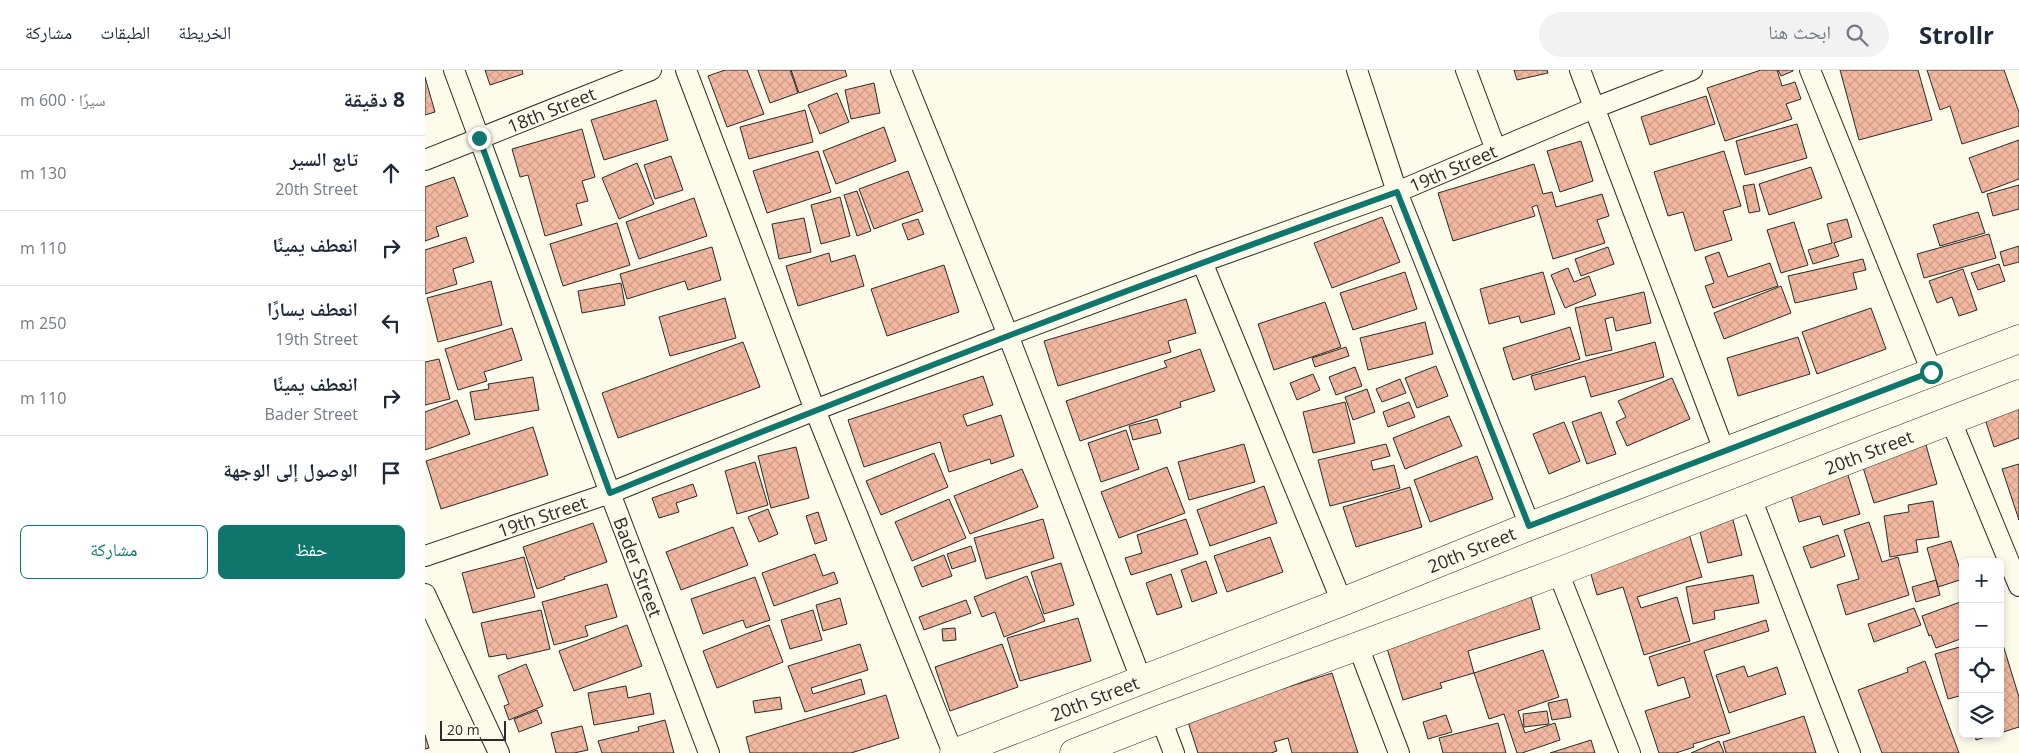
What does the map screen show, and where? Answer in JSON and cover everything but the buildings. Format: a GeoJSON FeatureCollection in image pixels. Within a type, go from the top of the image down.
{"type":"FeatureCollection","features":[{"type":"Feature","properties":{"kind":"street","name":"Bader Street"},"geometry":{"type":"LineString","coordinates":[[454,70],[610,493],[709,753]]}},
{"type":"Feature","properties":{"kind":"street","name":"18th Street"},"geometry":{"type":"LineString","coordinates":[[425,160],[651,70]]}},
{"type":"Feature","properties":{"kind":"street"},"geometry":{"type":"LineString","coordinates":[[686,70],[815,410],[954,753]]}},
{"type":"Feature","properties":{"kind":"street"},"geometry":{"type":"LineString","coordinates":[[901,70],[1008,335],[1141,679]]}},
{"type":"Feature","properties":{"kind":"street"},"geometry":{"type":"LineString","coordinates":[[1357,70],[1397,192],[1529,526]]}},
{"type":"Feature","properties":{"kind":"street"},"geometry":{"type":"LineString","coordinates":[[1466,70],[1496,150]]}},
{"type":"Feature","properties":{"kind":"street"},"geometry":{"type":"LineString","coordinates":[[1580,70],[1725,453]]}},
{"type":"Feature","properties":{"kind":"street","name":"19th Street"},"geometry":{"type":"LineString","coordinates":[[425,556],[610,493],[815,410],[1008,335],[1202,262],[1397,192],[1594,108],[1692,70]]}},
{"type":"Feature","properties":{"kind":"street"},"geometry":{"type":"LineString","coordinates":[[1810,70],[1931,372]]}},
{"type":"Feature","properties":{"kind":"street"},"geometry":{"type":"LineString","coordinates":[[1202,262],[1342,602]]}},
{"type":"Feature","properties":{"kind":"street","name":"20th Street"},"geometry":{"type":"LineString","coordinates":[[954,753],[1342,602],[1529,526],[1725,453],[2019,338]]}},
{"type":"Feature","properties":{"kind":"street","name":"20th Street"},"geometry":{"type":"LineString","coordinates":[[1074,753],[1558,572],[2019,394]]}},
{"type":"Feature","properties":{"kind":"street"},"geometry":{"type":"LineString","coordinates":[[1951,421],[2019,586]]}},
{"type":"Feature","properties":{"kind":"street"},"geometry":{"type":"LineString","coordinates":[[1751,498],[1850,753]]}},
{"type":"Feature","properties":{"kind":"street"},"geometry":{"type":"LineString","coordinates":[[1558,572],[1630,753]]}},
{"type":"Feature","properties":{"kind":"street"},"geometry":{"type":"LineString","coordinates":[[425,594],[499,753]]}},
{"type":"Feature","properties":{"kind":"street"},"geometry":{"type":"LineString","coordinates":[[1358,646],[1399,753]]}},
{"type":"Feature","properties":{"kind":"street"},"geometry":{"type":"LineString","coordinates":[[1161,719],[1174,753]]}},
{"type":"Feature","properties":{"kind":"route"},"geometry":{"type":"LineString","coordinates":[[479,138],[610,493],[815,410],[1008,335],[1202,262],[1397,192],[1529,526],[1725,453],[1931,372]]}}]}
